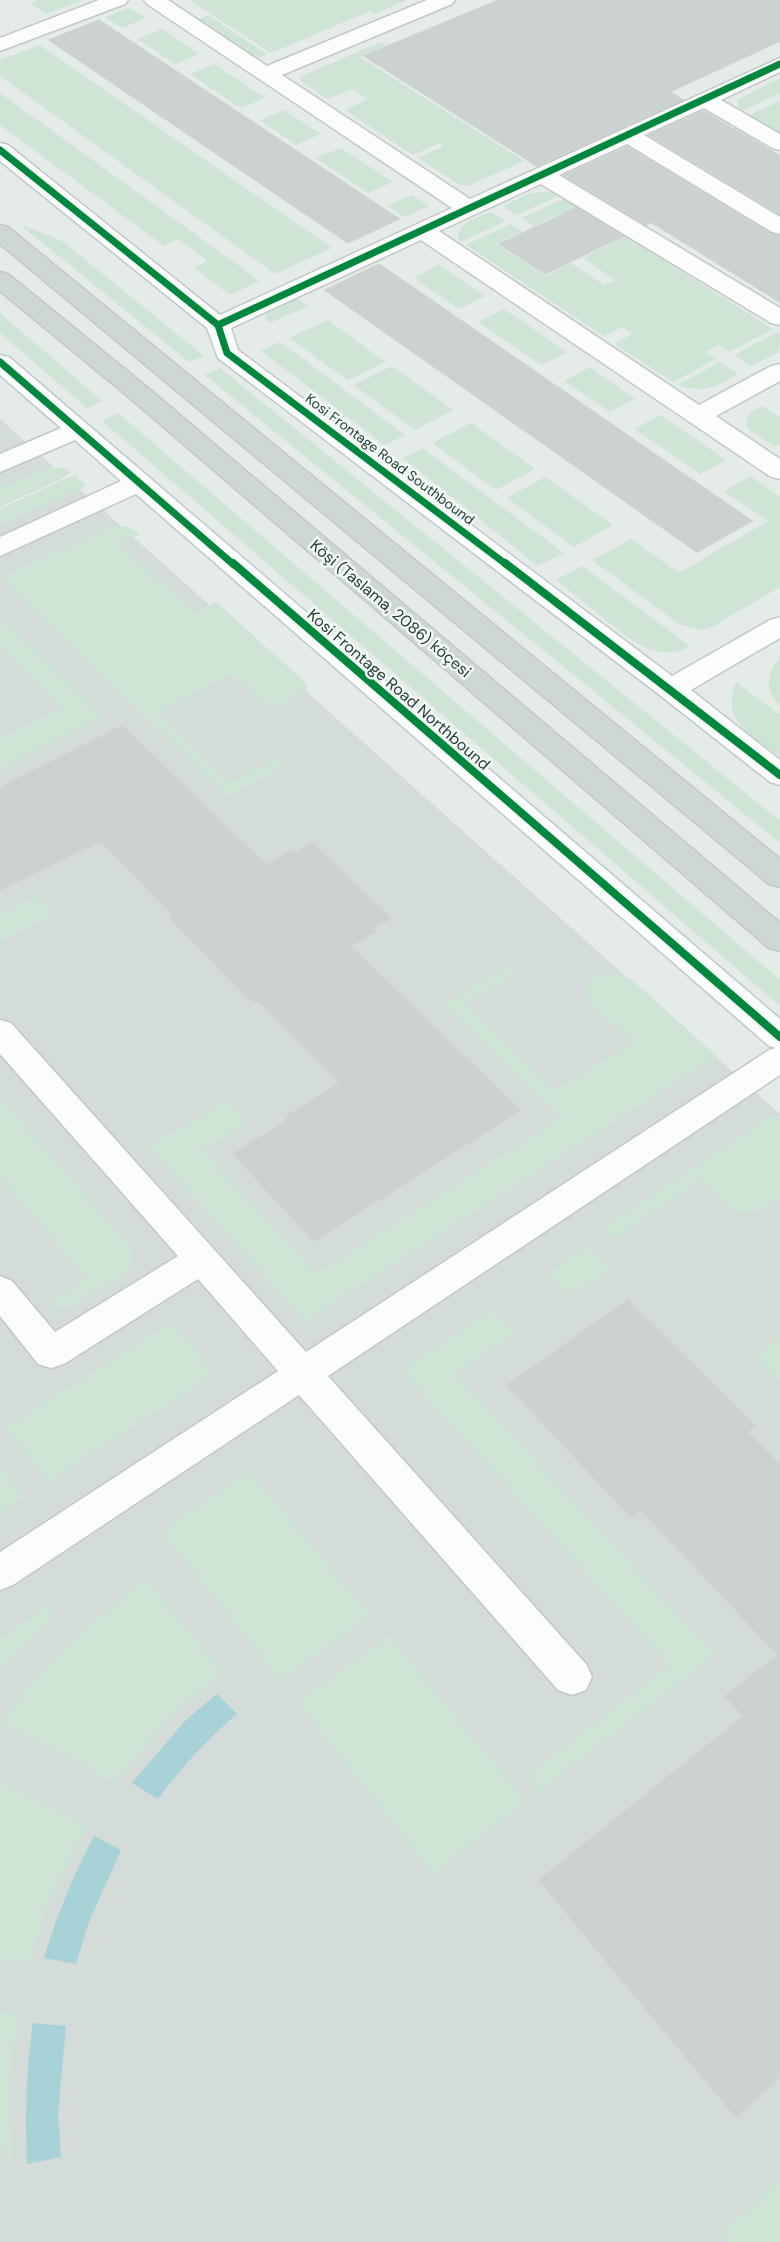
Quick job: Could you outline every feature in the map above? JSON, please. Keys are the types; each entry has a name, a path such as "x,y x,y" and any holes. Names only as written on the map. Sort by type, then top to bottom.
{"main road":[{"path":"0,232 780,876"},
{"name":"Köşi (Taslama, 2086) köçesi","path":"0,279 139,393 780,940"}],"street":[{"path":"0,45 118,0"},
{"path":"154,0 469,208"},
{"path":"266,74 445,0"},
{"path":"0,150 218,325 780,64"},
{"path":"705,100 780,143"},
{"path":"628,135 780,227"},
{"path":"542,175 780,318"},
{"path":"424,231 780,471"},
{"name":"Kosi Frontage Road Southbound","path":"218,325 227,353 671,689 780,775"},
{"name":"Kosi Frontage Road Northbound","path":"0,362 780,1037"},
{"path":"698,416 780,371"},
{"path":"0,464 77,430"},
{"path":"0,547 138,483"},
{"path":"671,689 780,626"},
{"path":"0,1032 572,1677"},
{"path":"0,1573 780,1059"},
{"path":"0,1292 51,1353 201,1259"}],"shaded area":[{"path":"0,419 65,477 0,507"},
{"path":"67,478 780,1114 780,2242 0,2242 0,509"}],"green space":[{"path":"38,0 82,0 46,14 30,3"},
{"path":"189,0 407,0 374,14 370,11 271,53"},
{"path":"130,8 146,18 122,28 105,17"},
{"path":"208,15 267,54 258,58 199,19"},
{"path":"162,29 199,54 175,64 138,39"},
{"path":"382,42 386,45 360,57 524,161 468,186 458,184 418,158 443,146 440,143 413,155 345,110 368,99 352,89 327,99 300,80 306,74"},
{"path":"40,45 332,248 275,274 0,76 0,60"},
{"path":"214,64 265,98 241,108 190,74"},
{"path":"780,79 780,93 740,112 737,101 740,98"},
{"path":"0,93 260,281 230,295 194,268 208,261 178,239 164,246 0,125"},
{"path":"780,101 780,135 747,116"},
{"path":"284,110 321,134 296,145 260,120"},
{"path":"341,148 393,182 368,193 316,158"},
{"path":"550,192 560,195 517,215 503,206 530,193"},
{"path":"412,195 429,206 404,217 388,206"},
{"path":"565,198 773,329 729,352 719,345 706,352 716,359 673,382 615,344 632,334 622,327 604,336 466,245 510,224 522,231 496,244 545,276 571,263 604,285 615,280 583,258 610,244 561,213 533,226 522,218"},
{"path":"491,212 506,221 461,242 458,240 464,225"},
{"path":"26,226 62,241 204,356 189,362 23,227"},
{"path":"439,265 485,296 459,309 414,278"},
{"path":"297,298 308,306 270,323 265,318 269,311"},
{"path":"504,309 567,352 541,365 478,322"},
{"path":"0,313 102,401 87,408 0,333"},
{"path":"328,320 385,362 348,380 289,338"},
{"path":"777,332 780,335 779,352 751,366 734,355"},
{"path":"280,342 405,435 385,445 261,351"},
{"path":"720,362 738,374 709,388 695,389 677,385"},
{"path":"392,366 453,410 415,430 354,385"},
{"path":"590,367 635,399 610,412 564,381"},
{"path":"220,368 780,821 780,843 205,375"},
{"path":"762,406 780,417 780,444 775,447 746,425 751,413"},
{"path":"118,413 780,980 780,1006 102,421"},
{"path":"660,415 726,460 700,474 635,429"},
{"path":"471,423 535,469 496,490 432,443"},
{"path":"422,448 564,553 538,566 403,458"},
{"path":"50,467 65,468 71,473 0,505 0,488"},
{"path":"75,475 86,486 0,525 0,510"},
{"path":"750,476 780,497 780,587 712,627 702,630 679,624 592,560 631,539 679,573 768,521 724,491"},
{"path":"545,477 613,525 574,547 507,498"},
{"path":"129,527 140,534 119,544 195,612 216,602 308,687 290,700 269,708 231,675 157,713 230,782 278,757 287,765 228,797 0,578 104,528"},
{"path":"582,566 690,646 678,651 654,651 633,641 556,580"},
{"path":"8,623 104,716 0,769 0,739 62,707 0,645 0,627"},
{"path":"780,658 780,706 771,694 769,682 772,670"},
{"path":"736,682 780,715 780,757 750,735 736,718 732,708 732,696"},
{"path":"37,896 54,914 0,943 0,915"},
{"path":"506,966 516,974 466,1005 555,1090 632,1042 588,1001 586,987 589,981 601,975 618,975 632,980 717,1056 305,1322 148,1146 228,1100 249,1122 203,1150 316,1273 561,1117 443,1004"},
{"path":"0,1096 132,1248 133,1262 123,1275 105,1288 68,1308 60,1310 54,1307 52,1301 85,1278 0,1177"},
{"path":"780,1116 780,1198 765,1207 745,1214 729,1207 701,1181 614,1239 603,1228 768,1118"},
{"path":"587,1247 610,1270 570,1296 547,1273"},
{"path":"493,1309 516,1333 456,1374 716,1655 539,1792 526,1776 669,1665 401,1370"},
{"path":"172,1327 185,1335 198,1349 207,1366 207,1380 48,1482 5,1427 162,1328"},
{"path":"780,1337 780,1382 753,1356"},
{"path":"0,1464 25,1497 0,1513"},
{"path":"250,1471 372,1616 280,1681 160,1531"},
{"path":"145,1578 223,1671 169,1719 115,1783 0,1723 49,1664 86,1628"},
{"path":"48,1606 56,1615 0,1669 0,1638"},
{"path":"389,1635 527,1801 433,1874 297,1702"},
{"path":"0,1779 88,1825 48,1904 29,1963 0,1959"},
{"path":"0,2012 18,2014 8,2093 14,2168 0,2146"},
{"path":"780,2180 780,2242 728,2242 721,2233"}],"water":[{"path":"217,1694 237,1714 195,1754 158,1799 132,1783 186,1720"},
{"path":"94,1836 121,1850 88,1924 76,1964 44,1958 66,1896"},
{"path":"33,2023 66,2026 58,2113 61,2157 27,2164 27,2093"}],"building":[{"path":"499,0 780,0 780,41 669,92 683,100 537,166 364,56"},
{"path":"99,20 399,219 348,243 49,40"},
{"path":"703,111 780,156 780,214 649,135"},
{"path":"627,147 771,234 780,236 780,302 651,222 646,225 564,175"},
{"path":"576,208 623,236 545,274 499,244"},
{"path":"379,264 752,521 697,552 325,290"},
{"path":"122,726 266,865 292,850 295,853 312,843 391,918 373,928 376,931 350,946 520,1110 314,1241 233,1154 288,1120 285,1117 340,1083 258,1000 253,1003 170,918 174,916 101,841 0,890 0,788"},
{"path":"628,1300 755,1426 747,1432 780,1465 780,2077 736,2117 539,1880 744,1716 725,1696 778,1655 641,1510 631,1517 507,1385"}],"cycle path":[{"path":"218,325 780,64"},
{"path":"0,150 218,325 227,353 671,689 780,775"},
{"path":"0,362 780,1037"}]}
